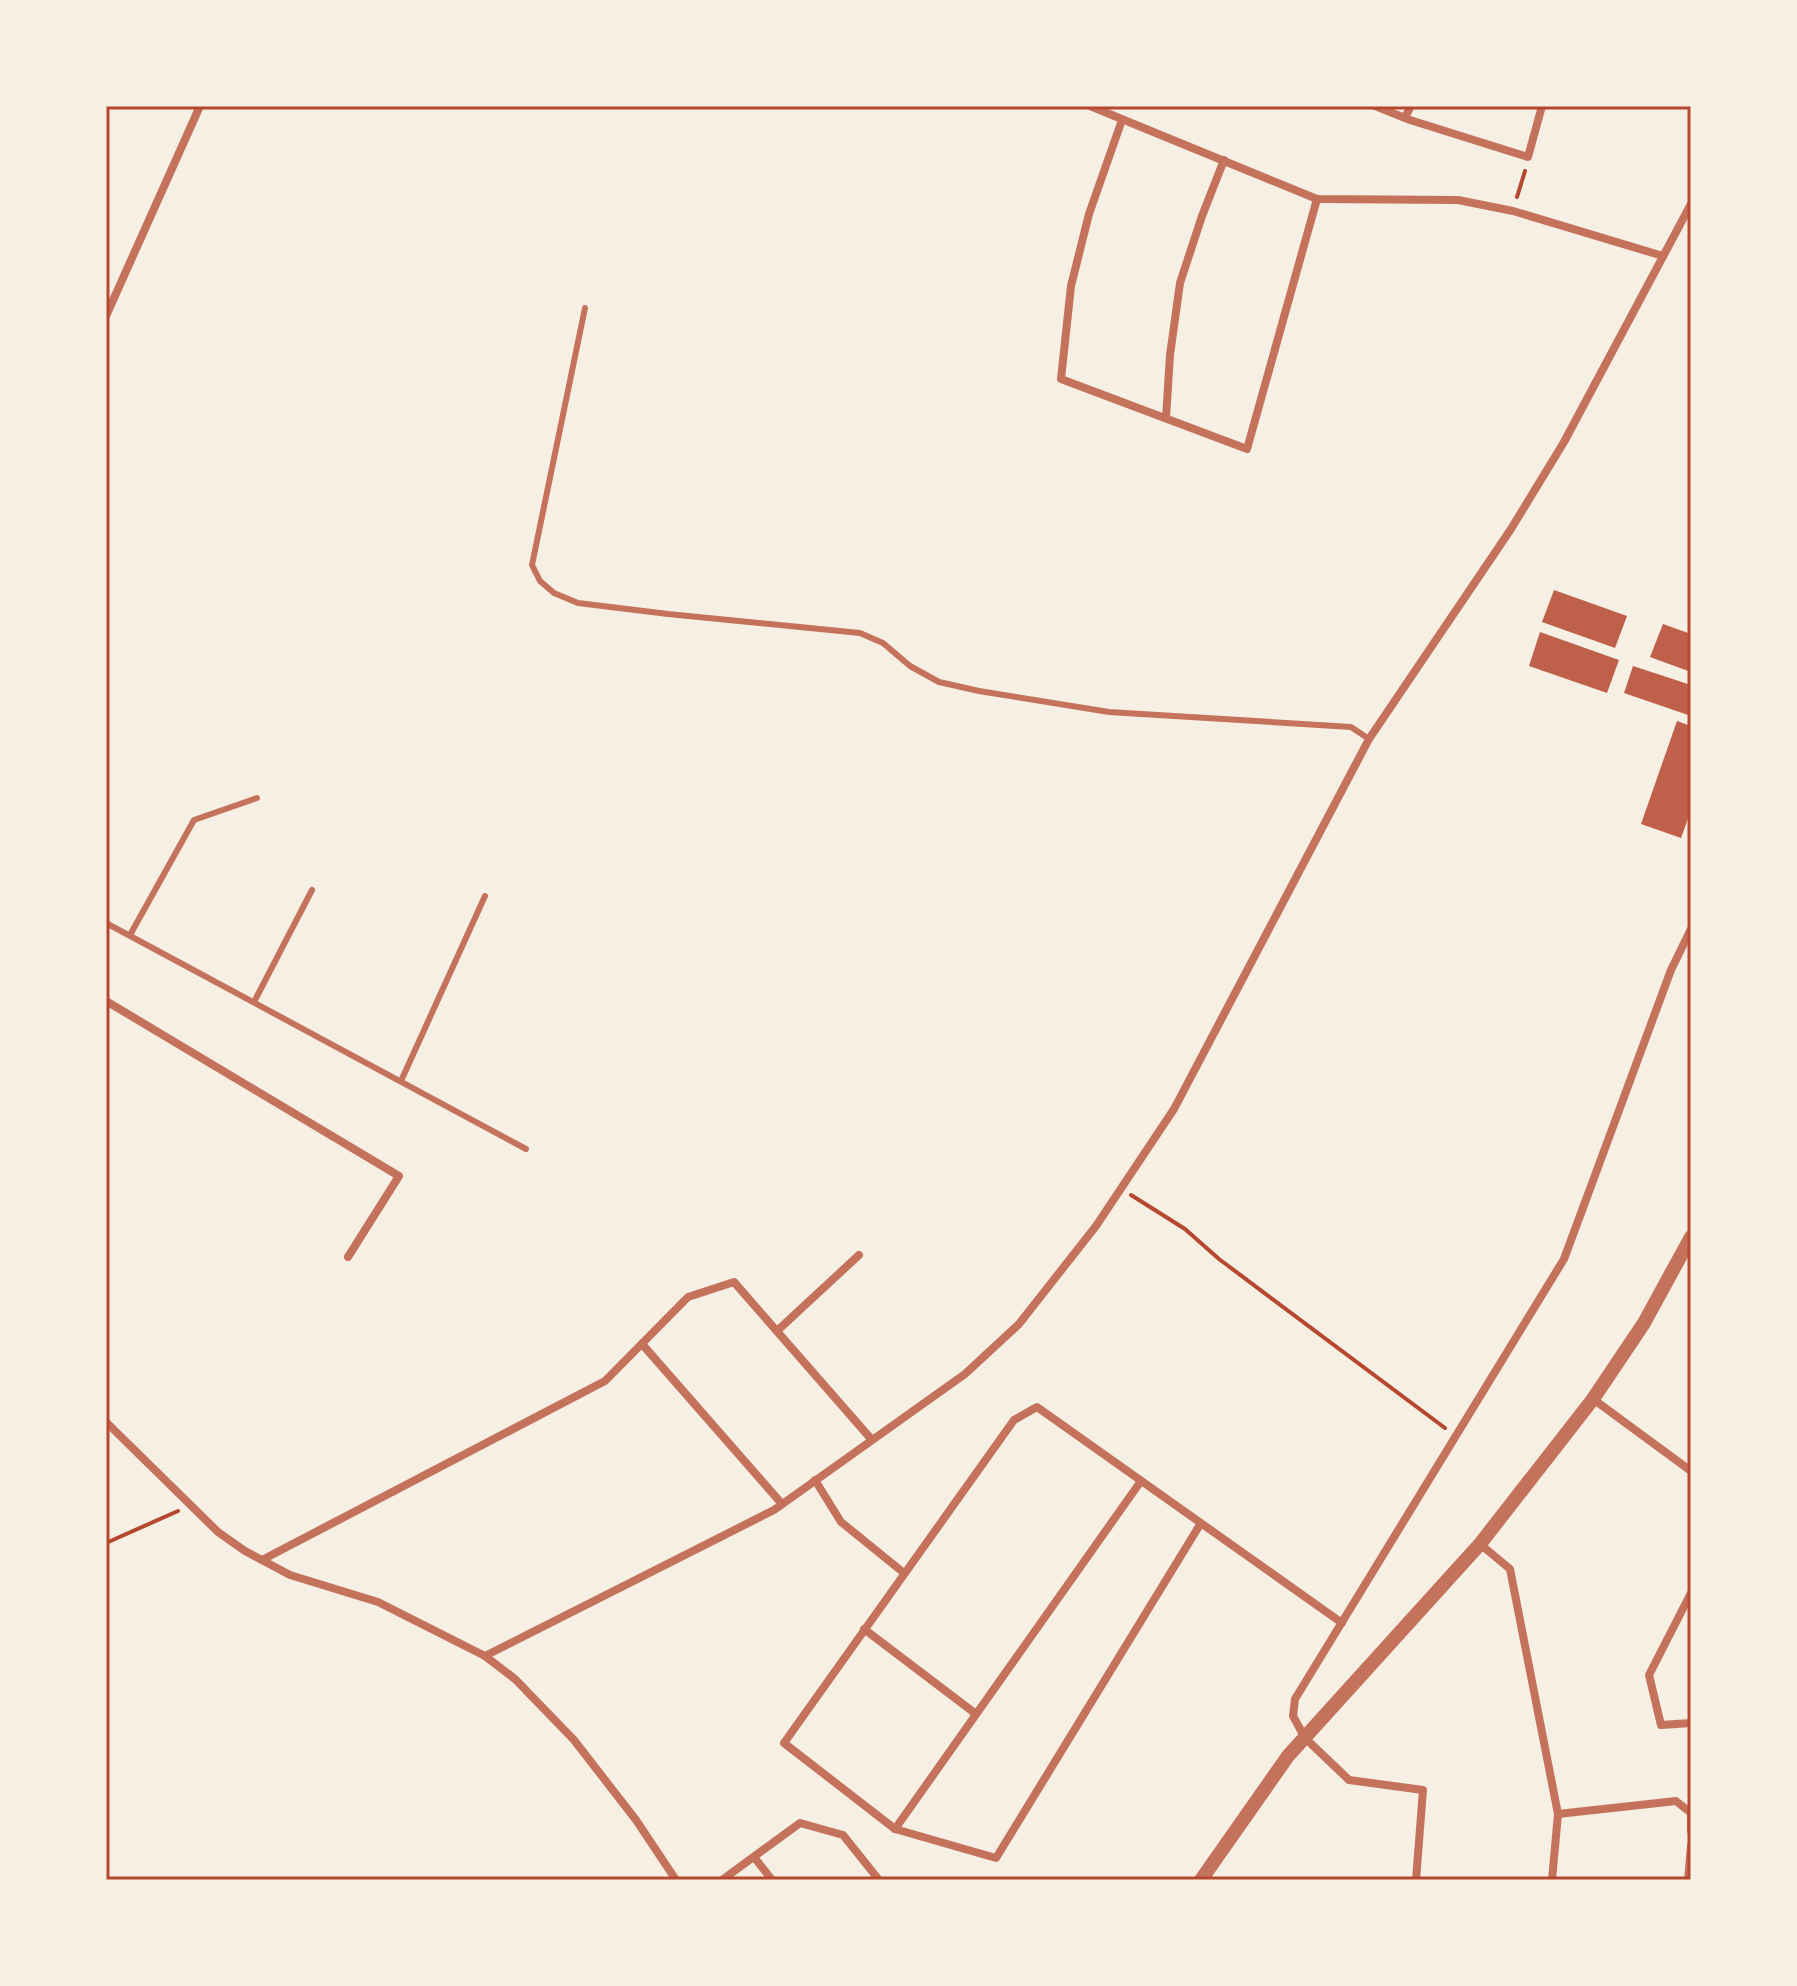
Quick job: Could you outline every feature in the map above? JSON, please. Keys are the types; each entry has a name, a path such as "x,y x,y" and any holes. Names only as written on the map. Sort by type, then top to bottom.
{"street":[{"path":"106,316 200,106"},
{"path":"1090,106 1317,199 1458,200 1513,211 1663,256"},
{"path":"1375,106 1528,157 1542,106"},
{"path":"1405,117 1411,106"},
{"path":"1122,120 1089,214 1071,286 1061,379 1247,449 1317,199"},
{"path":"1166,418 1170,355 1180,283 1224,160"},
{"path":"485,1656 774,1510 965,1374 1019,1324 1096,1226 1174,1109 1369,739 1511,529 1557,455 1691,204"},
{"path":"1416,1880 1423,1790 1349,1780 1305,1738 1293,1716 1295,1699 1564,1259 1671,970 1691,929"},
{"path":"106,1001 399,1176 348,1257"},
{"path":"1205,1878 1288,1756 1480,1544 1593,1399 1644,1323 1691,1237"},
{"path":"777,1331 859,1255"},
{"path":"262,1560 605,1381 688,1297 734,1282 872,1440"},
{"path":"642,1344 782,1504"},
{"path":"1593,1399 1691,1471"},
{"path":"1201,1523 996,1858 895,1829 784,1743 1014,1420 1037,1407 1141,1481 1201,1523 1342,1623"},
{"path":"106,1422 218,1532 245,1551 290,1575 378,1602 485,1656 515,1679 574,1740 636,1820 676,1880"},
{"path":"815,1480 841,1522 904,1573"},
{"path":"895,1829 1141,1481"},
{"path":"1480,1544 1510,1569 1558,1814 1552,1880"},
{"path":"1691,1593 1649,1675 1661,1725 1691,1723"},
{"path":"864,1629 976,1714"},
{"path":"1558,1814 1676,1801 1691,1813 1691,1831"},
{"path":"722,1880 800,1823 843,1835 879,1880"},
{"path":"1688,1880 1691,1846"},
{"path":"754,1857 772,1880"}],"lane":[{"path":"585,308 532,565 540,581 554,593 578,603 860,633 883,643 910,666 939,682 979,691 1109,712 1351,727 1369,739"},
{"path":"130,935 194,820 257,798"},
{"path":"254,1002 312,890"},
{"path":"401,1081 485,896"},
{"path":"106,923 526,1149"}],"path":[{"path":"1513,211 1528,157"},
{"path":"1120,1189 1185,1229 1219,1259 1456,1436"},
{"path":"106,1543 191,1505"}],"building":[{"path":"1554,590 1627,616 1615,648 1542,622"},
{"path":"1663,624 1691,634 1691,672 1650,657"},
{"path":"1540,632 1619,660 1607,693 1529,666"},
{"path":"1633,666 1691,685 1691,716 1624,693"},
{"path":"1677,721 1691,726 1691,810 1681,838 1641,824"}]}
